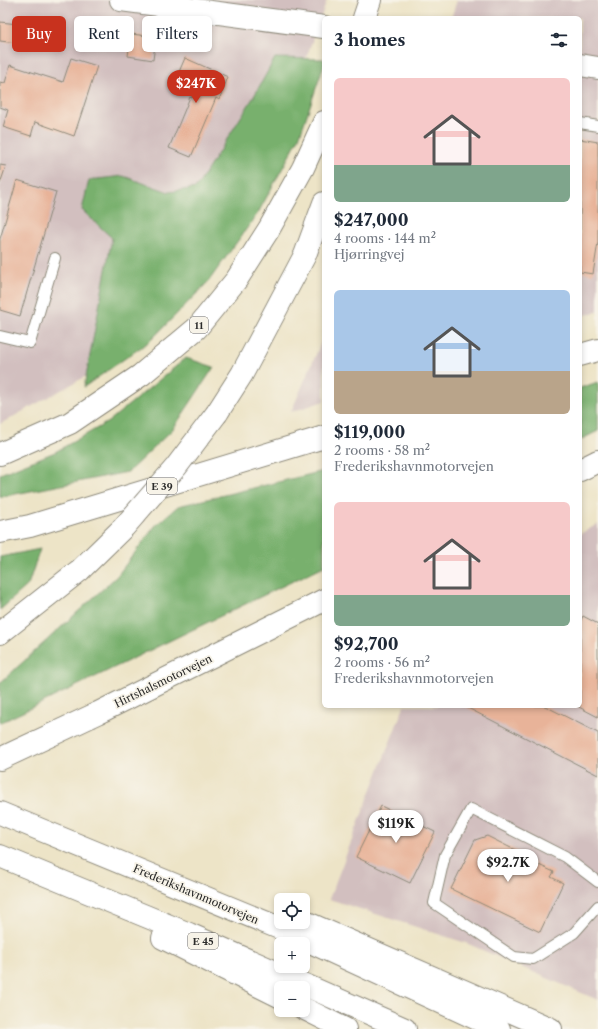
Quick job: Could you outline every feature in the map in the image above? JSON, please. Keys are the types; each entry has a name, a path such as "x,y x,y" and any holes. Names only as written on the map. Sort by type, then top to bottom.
{"main road":[{"path":"121,0 322,27"},
{"path":"365,16 371,0"},
{"path":"370,16 371,0"},
{"path":"582,65 598,68"},
{"name":"11","path":"0,454 70,422 142,375 197,328 237,279 269,229 303,168 322,126"},
{"path":"0,633 80,570 124,526 171,473 217,413 242,374 305,255 322,208"},
{"path":"582,354 598,350"},
{"name":"E 39","path":"0,532 30,526 322,438"},
{"path":"582,469 598,461"},
{"name":"Hirtshalsmotorvejen","path":"0,759 322,601"},
{"name":"Frederikshavnmotorvejen","path":"0,813 289,932 499,1029"},
{"path":"30,825 274,910"},
{"path":"0,857 274,994"},
{"name":"E 45","path":"0,857 196,937 405,1029"},
{"path":"310,924 550,1029"},
{"path":"310,1012 345,1029"}],"lane":[{"path":"582,123 598,126"},
{"path":"0,336 30,343 55,258"},
{"path":"598,882 565,857 470,809 445,855 434,903 514,957 533,959 574,933 598,906"}],"shaded area":[{"path":"0,0 327,0 292,97 99,369 0,424"},
{"path":"457,0 598,0 598,311 582,316 582,16 452,16"},
{"path":"322,341 322,402 291,412"},
{"path":"598,524 598,1000 466,943 329,899 403,708 582,708 582,533"}],"green space":[{"path":"275,58 322,59 322,71 299,138 258,213 208,282 150,341 84,387 112,238 82,210 89,180 123,176 169,192 196,188 253,98"},
{"path":"186,358 214,367 173,429 128,472 0,497 0,474 55,452 108,422"},
{"path":"598,382 598,431 582,439 582,387"},
{"path":"322,471 322,567 0,723 0,683 117,576 155,526 178,506"},
{"path":"40,549 28,585 0,610 0,557"}],"building":[{"path":"0,22 12,23 12,42 0,41"},
{"path":"134,34 142,35 142,52 154,52 153,60 128,56 129,52 134,52"},
{"path":"71,58 97,66 74,136 35,122 31,136 3,127 8,110 0,107 0,82 5,83 10,65 63,82"},
{"path":"185,58 228,77 219,100 216,98 191,157 169,148 190,97 192,98 195,90 175,81"},
{"path":"582,139 598,142 598,242 593,274 582,272"},
{"path":"0,165 6,166 0,184"},
{"path":"17,180 56,192 20,316 0,310 0,239"},
{"path":"583,616 598,624 598,717 581,708"},
{"path":"468,708 549,708 598,733 598,775"},
{"path":"381,806 435,832 410,883 356,857"},
{"path":"487,836 529,857 528,860 554,872 551,877 563,883 540,932 451,889 475,840"}]}
